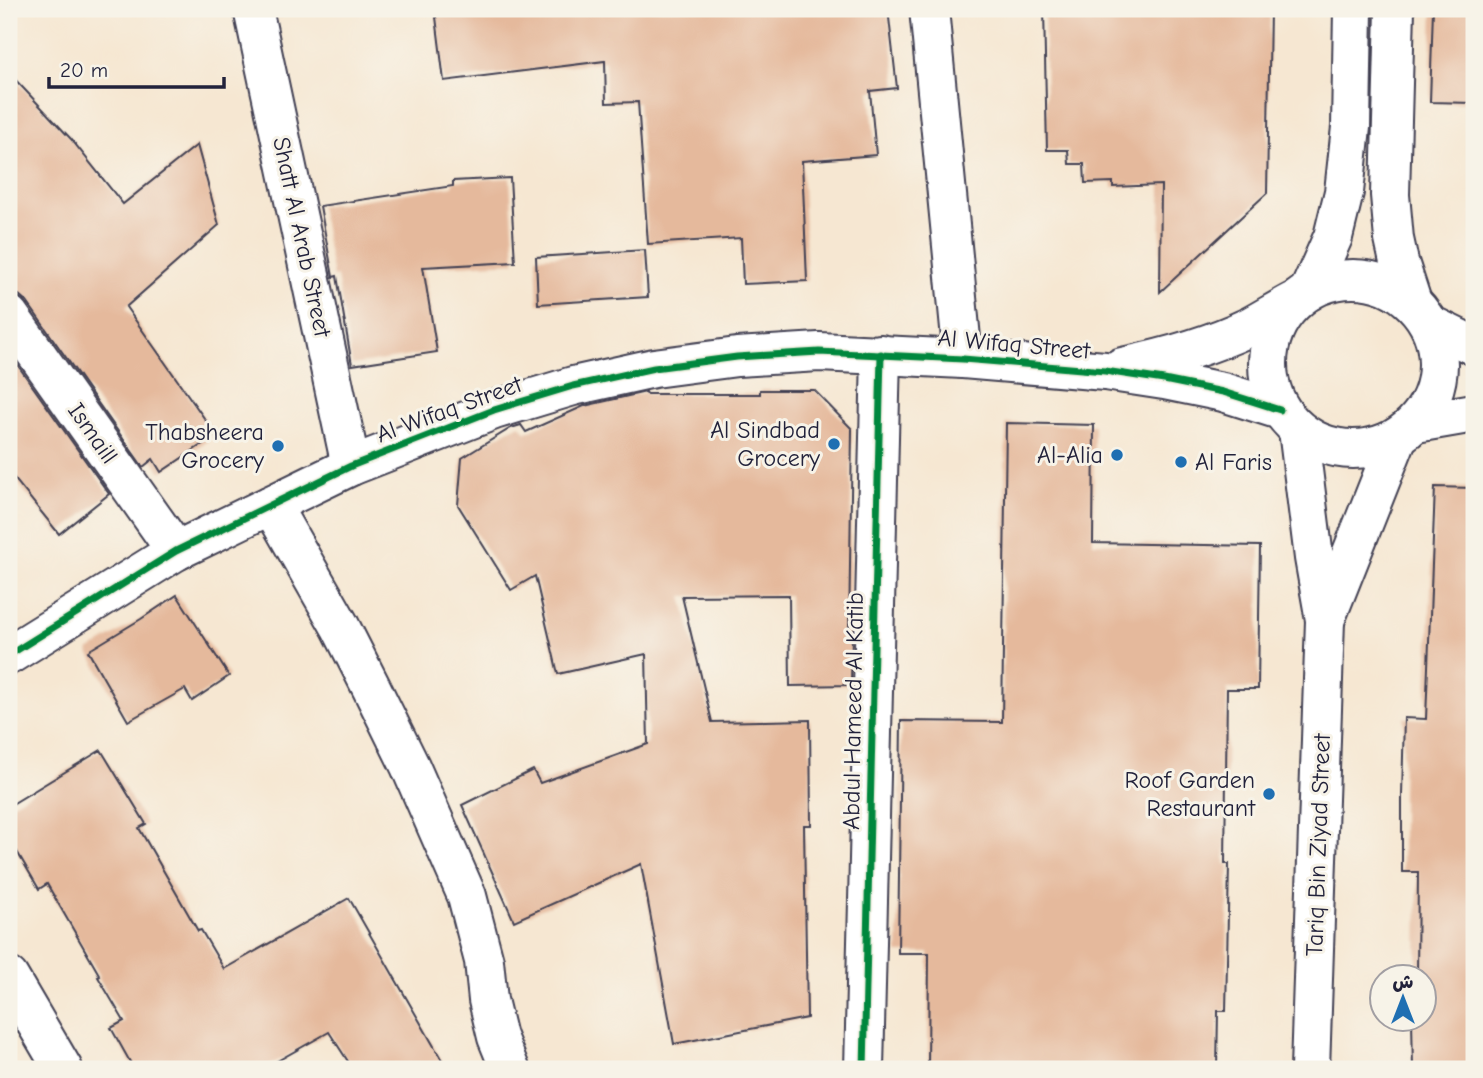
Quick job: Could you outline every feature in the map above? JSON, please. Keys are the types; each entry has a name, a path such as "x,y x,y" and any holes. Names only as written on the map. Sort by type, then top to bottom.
{"street":[{"name":"Shatt Al Arab Street","path":"253,9 351,466"},
{"path":"929,9 963,359"},
{"path":"1353,9 1351,127 1344,192 1333,237 1301,297 1275,326 1267,354 1268,383 1289,420 1320,443 1346,450 1372,448 1406,431 1474,413"},
{"path":"1395,9 1390,195 1394,239 1399,262 1438,349 1439,375 1431,401 1406,431"},
{"path":"1301,297 1327,282 1348,278 1368,280 1389,286 1421,313 1474,346"},
{"name":"Al Wifaq Street","path":"1105,371 1202,346 1249,327 1301,297"},
{"name":"Ismaill","path":"9,315 176,551"},
{"name":"Al Wifaq Street","path":"9,655 176,551 351,466 494,410 573,386 641,371 737,357 819,352 963,359 1105,371 1164,380 1211,390 1289,420"},
{"name":"Abdul Hameed Al Katib","path":"857,1068 881,354"},
{"name":"Tariq Bin Ziyad Street","path":"1289,420 1325,620 1310,1069"},
{"name":"Tariq Bin Ziyad Street","path":"1325,620 1406,431"},
{"path":"271,505 340,626 410,766 467,896 484,961 488,1000 497,1037 510,1069"},
{"path":"9,977 63,1069"}],"building":[{"path":"435,9 888,9 897,88 870,91 876,155 802,161 807,281 743,284 741,238 648,244 638,102 606,103 605,61 444,81"},
{"path":"1044,9 1270,9 1267,193 1160,292 1161,185 1113,187 1113,182 1085,183 1084,164 1069,164 1068,150 1047,150"},
{"path":"1433,9 1474,9 1474,103 1430,102"},
{"path":"9,73 71,139 123,204 197,145 219,225 126,307 216,435 161,472 153,459 143,467 27,302 19,295 9,293"},
{"path":"510,178 515,262 423,267 437,352 352,365 337,276 333,277 320,206 453,186 453,181"},
{"path":"645,250 648,297 538,304 536,257"},
{"path":"9,353 109,494 59,534 9,472"},
{"path":"760,390 814,390 852,429 849,633 852,633 851,685 790,686 789,595 682,596 712,722 810,720 811,825 804,825 807,1018 674,1044 641,864 514,921 462,805 533,770 540,783 648,744 646,654 558,674 535,576 511,590 458,505 462,458 511,428 521,425 526,432 584,406 646,392 760,394"},
{"path":"1006,423 1094,425 1093,543 1260,546 1258,689 1227,689 1225,864 1229,864 1226,1011 1218,1011 1217,1069 928,1069 929,953 898,953 901,721 1002,722"},
{"path":"1435,487 1474,488 1474,1069 1413,1069 1412,1032 1438,1032 1438,962 1417,962 1418,872 1402,872 1404,718 1426,719"},
{"path":"177,595 229,676 192,701 185,689 128,721 88,651"},
{"path":"101,750 146,824 139,828 198,931 201,930 224,969 349,898 447,1069 353,1069 329,1032 263,1069 134,1069 111,1028 124,1021 98,977 100,976 47,884 39,889 9,838 9,806"}],"cycle path":[{"path":"9,655 176,551 351,466 494,410 573,386 654,368 737,357 819,352 963,359 1105,371 1164,380 1223,392 1280,410"},
{"path":"864,1069 881,354"}],"place":[{"name":"Al Sindbad Grocery","path":"834,444"},
{"name":"Thabsheera Grocery","path":"278,446"},
{"name":"Al-Alia","path":"1117,455"},
{"name":"Al Faris","path":"1181,462"},
{"name":"Roof Garden Restaurant","path":"1269,794"}]}
